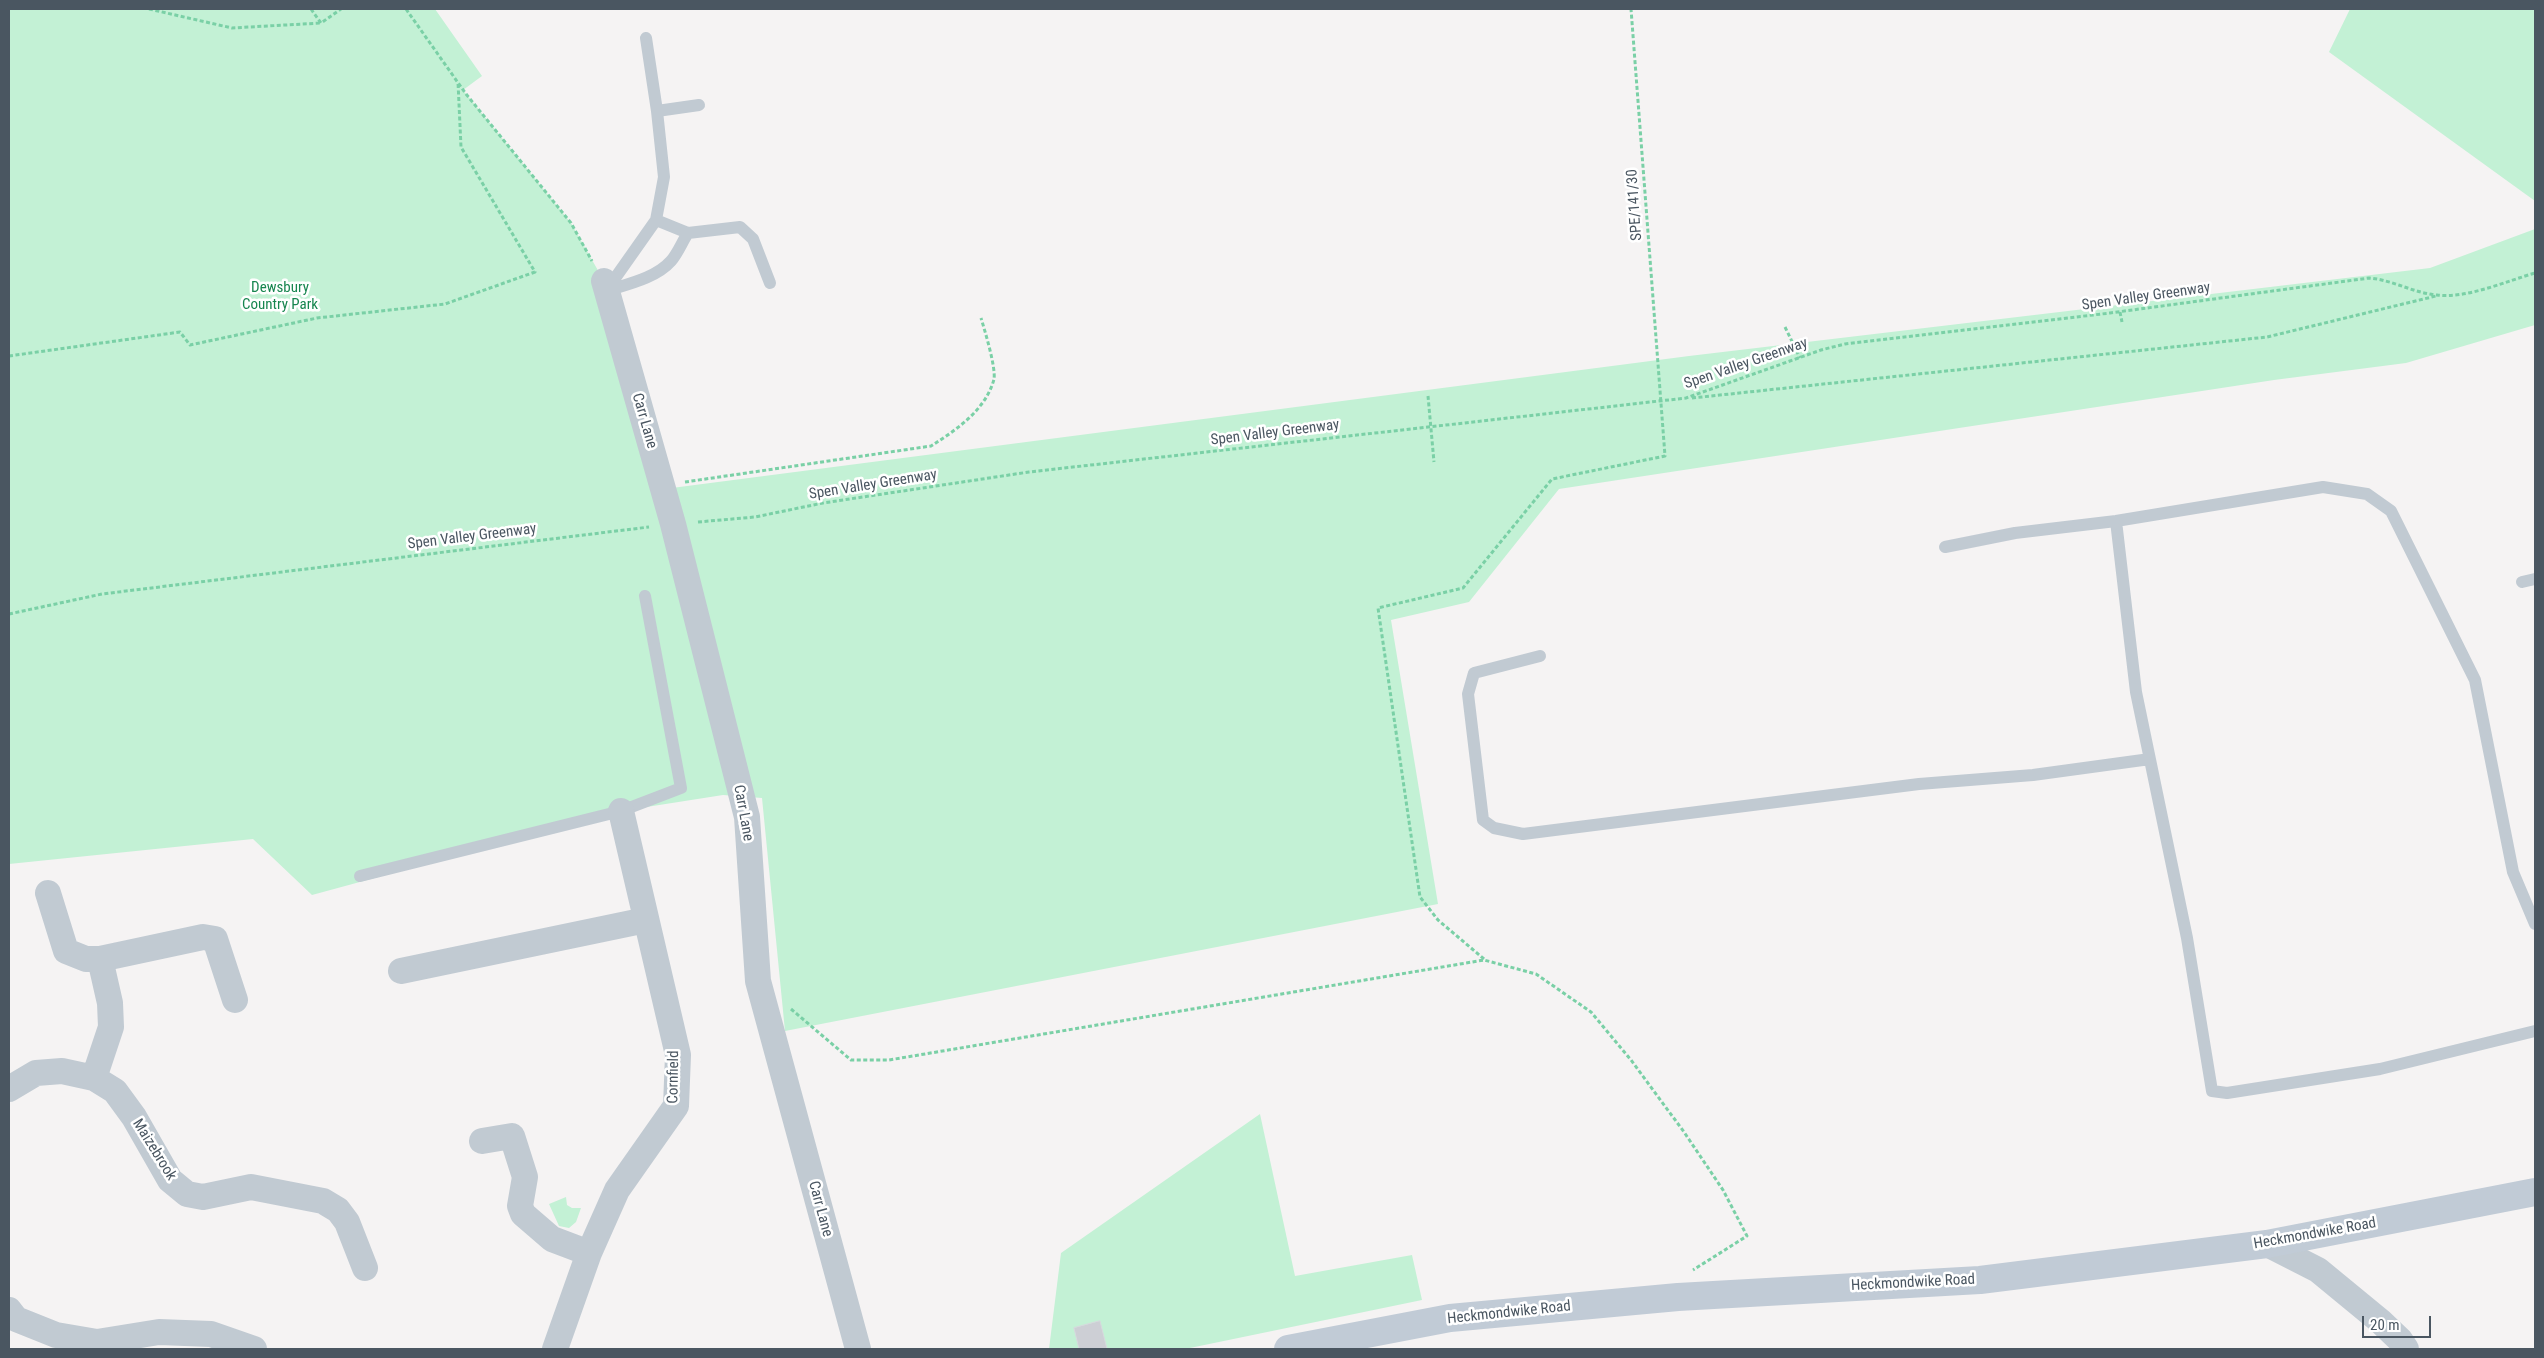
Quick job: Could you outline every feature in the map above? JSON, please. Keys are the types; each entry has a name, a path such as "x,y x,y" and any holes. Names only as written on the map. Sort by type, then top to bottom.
{"main road":[{"name":"Heckmondwike Road","path":"1288,1349 1450,1318 1678,1297 1980,1280 2267,1244 2535,1192"}],"street":[{"name":"Carr Lane","path":"605,286 673,524 747,817 758,981 858,1349"},
{"name":"Cornfield","path":"555,1349 589,1253 617,1190 676,1106 678,1055 621,810"},
{"path":"48,893 66,951 86,959 100,959 203,937 215,939 235,1000"},
{"path":"400,971 646,920"},
{"path":"94,1078 111,1027 110,1003 100,959"},
{"name":"Maizebrook","path":"9,1089 36,1073 62,1071 94,1078 116,1091 134,1116 170,1180 187,1194 203,1197 251,1187 323,1201 338,1210 347,1222 365,1268"},
{"path":"482,1141 512,1136 525,1177 520,1206 523,1214 552,1239 589,1253"},
{"path":"2267,1244 2318,1270 2380,1321 2406,1349"},
{"path":"11,1320 56,1335 98,1342 159,1332 210,1334 254,1349"}],"lane":[{"path":"605,286 656,220 664,177 657,111 646,38"},
{"path":"657,111 699,105"},
{"path":"656,220 688,234 740,227 753,239 770,283"},
{"path":"605,286 644,278 661,269 672,261 688,234"},
{"path":"1945,547 2014,533 2116,521 2323,487 2367,494 2391,512 2475,680 2513,872 2535,924"},
{"path":"2116,521 2136,692 2187,938 2212,1091 2227,1094 2380,1069 2535,1031"},
{"path":"2522,582 2535,579"},
{"path":"360,876 621,810 681,788 645,596"},
{"path":"1540,656 1474,673 1468,694 1483,820 1494,828 1523,834 1919,784 2033,775 2150,759"}],"path":[{"path":"149,9 232,28 321,23 341,9"},
{"path":"311,9 321,23"},
{"path":"406,9 458,82 571,223 605,286"},
{"name":"SPE/141/30","path":"1484,960 1438,920 1420,897 1378,608 1463,588 1552,479 1665,456 1631,9"},
{"path":"9,356 180,332 190,344 317,318 445,304 535,272 461,147 458,82"},
{"name":"Spen Valley Greenway","path":"9,614 102,594 673,524 755,517 823,503 1029,472 1686,398 1821,350 1845,344 2120,312 2369,278 2382,279 2438,296 2481,289 2535,273"},
{"path":"1686,398 2267,337 2438,296"},
{"path":"2120,312 2122,322"},
{"path":"662,486 931,446 956,430 982,403 994,378 981,318"},
{"path":"1785,327 1800,358"},
{"path":"1428,396 1434,462"},
{"path":"787,1006 851,1060 889,1060 1484,960 1536,974 1591,1012 1631,1060 1723,1190 1747,1236 1677,1279 1678,1297"}],"green space":[{"name":"Dewsbury Country Park","path":"9,9 435,9 482,76 463,90 571,223 604,281 664,489 1689,356 2430,268 2535,229 2535,325 2406,363 2274,380 1559,489 1469,602 1391,620 1438,904 785,1031 762,798 723,795 621,811 312,895 253,839 9,864"},
{"path":"2350,9 2535,9 2535,201 2329,52"},
{"path":"1260,1114 1295,1276 1412,1255 1422,1300 1185,1349 1049,1349 1061,1253"},
{"path":"566,1197 567,1205 572,1208 581,1208 576,1222 569,1228 559,1226 549,1204"}],"building":[{"path":"1100,1321 1107,1349 1079,1349 1074,1328"}]}
